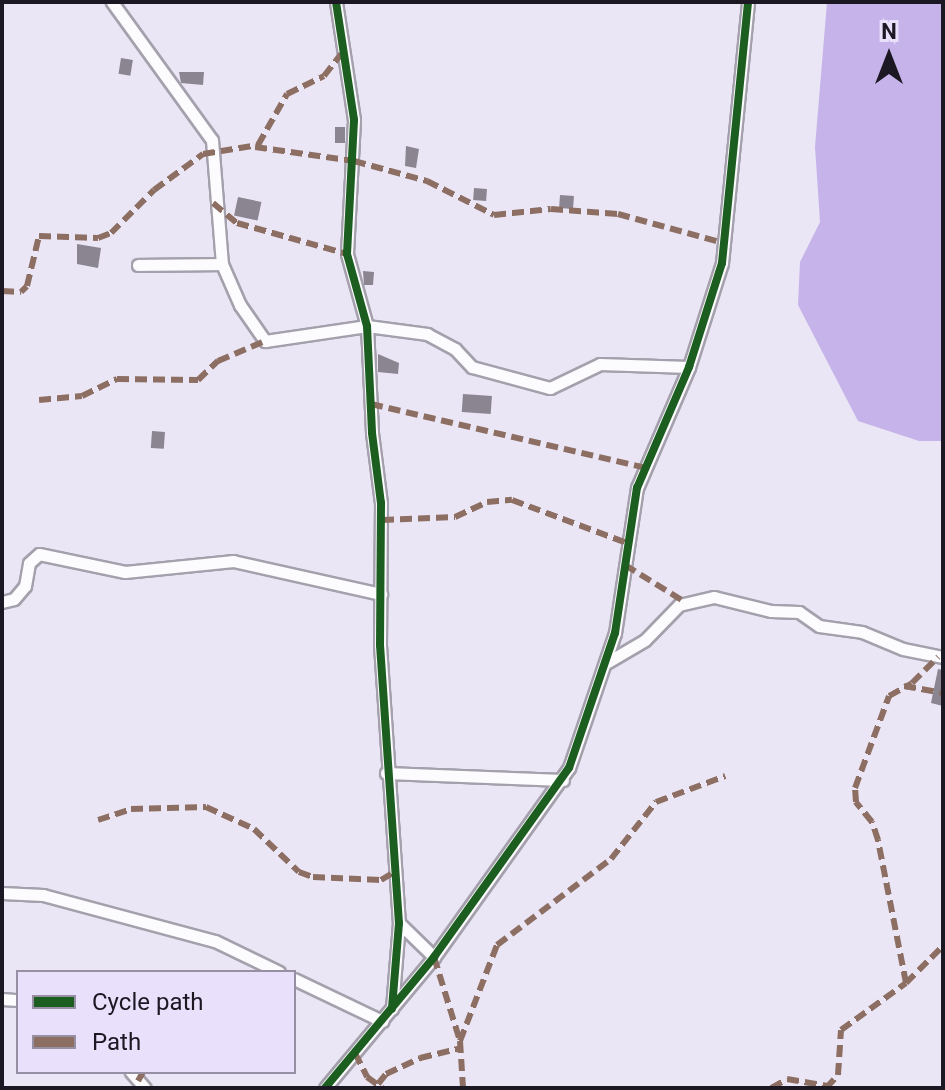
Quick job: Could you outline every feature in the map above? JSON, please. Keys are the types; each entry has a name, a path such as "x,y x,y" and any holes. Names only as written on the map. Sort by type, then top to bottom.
{"street":[{"path":"112,2 192,106 212,140 222,264 240,305 265,341 367,326 435,337 472,367 541,387 559,387 600,364 689,367"},
{"path":"336,2 354,120 347,254 367,326 372,433 381,503 386,773 399,923 392,1009"},
{"path":"325,1088 434,957 563,780 588,701 606,663 633,504 689,367 722,263 748,2"},
{"path":"138,265 222,264"},
{"path":"2,602 14,599 25,586 29,563 39,554 125,572 233,561 381,594"},
{"path":"606,663 645,640 679,605 714,597 771,611 799,612 819,626 862,632 903,649 943,657"},
{"path":"386,773 563,780"},
{"path":"2,893 43,895 215,941 275,970"},
{"path":"399,923 434,957"},
{"path":"296,980 382,1021"}],"shaded area":[{"path":"827,2 943,2 943,441 919,441 858,421 798,305 800,262 820,222 815,147"}],"building":[{"path":"121,58 133,60 130,76 118,74"},
{"path":"179,72 204,72 203,85 181,83"},
{"path":"335,127 345,127 345,143 335,143"},
{"path":"406,146 419,149 416,168 405,166"},
{"path":"474,188 487,189 486,201 473,200"},
{"path":"560,195 574,196 573,209 559,208"},
{"path":"238,197 261,202 258,221 234,216"},
{"path":"77,244 101,248 98,268 77,264"},
{"path":"363,271 374,272 373,285 364,285"},
{"path":"378,354 399,363 398,374 378,372"},
{"path":"463,394 492,396 491,414 462,412"},
{"path":"152,431 165,432 164,449 151,448"},
{"path":"938,669 943,670 943,706 931,703"}],"marked path":[{"path":"2,291 21,292 27,286 39,236 98,238 111,233 154,190 203,154 258,145 287,94 324,76 341,54"},
{"path":"255,147 354,161 427,181 494,215 551,209 618,214 723,243"},
{"path":"213,203 237,223 347,254"},
{"path":"39,400 82,396 117,379 198,380 218,361 265,341"},
{"path":"371,404 645,468"},
{"path":"382,520 455,517 487,502 512,500 627,543"},
{"path":"625,565 685,602"},
{"path":"906,983 878,840 872,822 856,802 855,788 889,696 912,683 938,657"},
{"path":"904,686 943,693"},
{"path":"460,1041 497,945 611,859 656,802 725,776"},
{"path":"98,820 131,809 206,807 254,829 299,872 313,877 381,880 396,871"},
{"path":"826,1088 838,1075 841,1030 906,983 943,946"},
{"path":"434,957 460,1041 463,1088"},
{"path":"378,1084 386,1074 420,1058 461,1048"},
{"path":"355,1053 367,1077 382,1088"},
{"path":"138,1081 142,1074"},
{"path":"771,1088 787,1079 827,1086"}],"cycle path":[{"path":"336,2 354,120 347,254 367,326 372,433 381,503 380,645 399,923 392,1009"},
{"path":"325,1088 434,957 569,768 615,633 637,488 689,367 722,263 748,2"}]}
